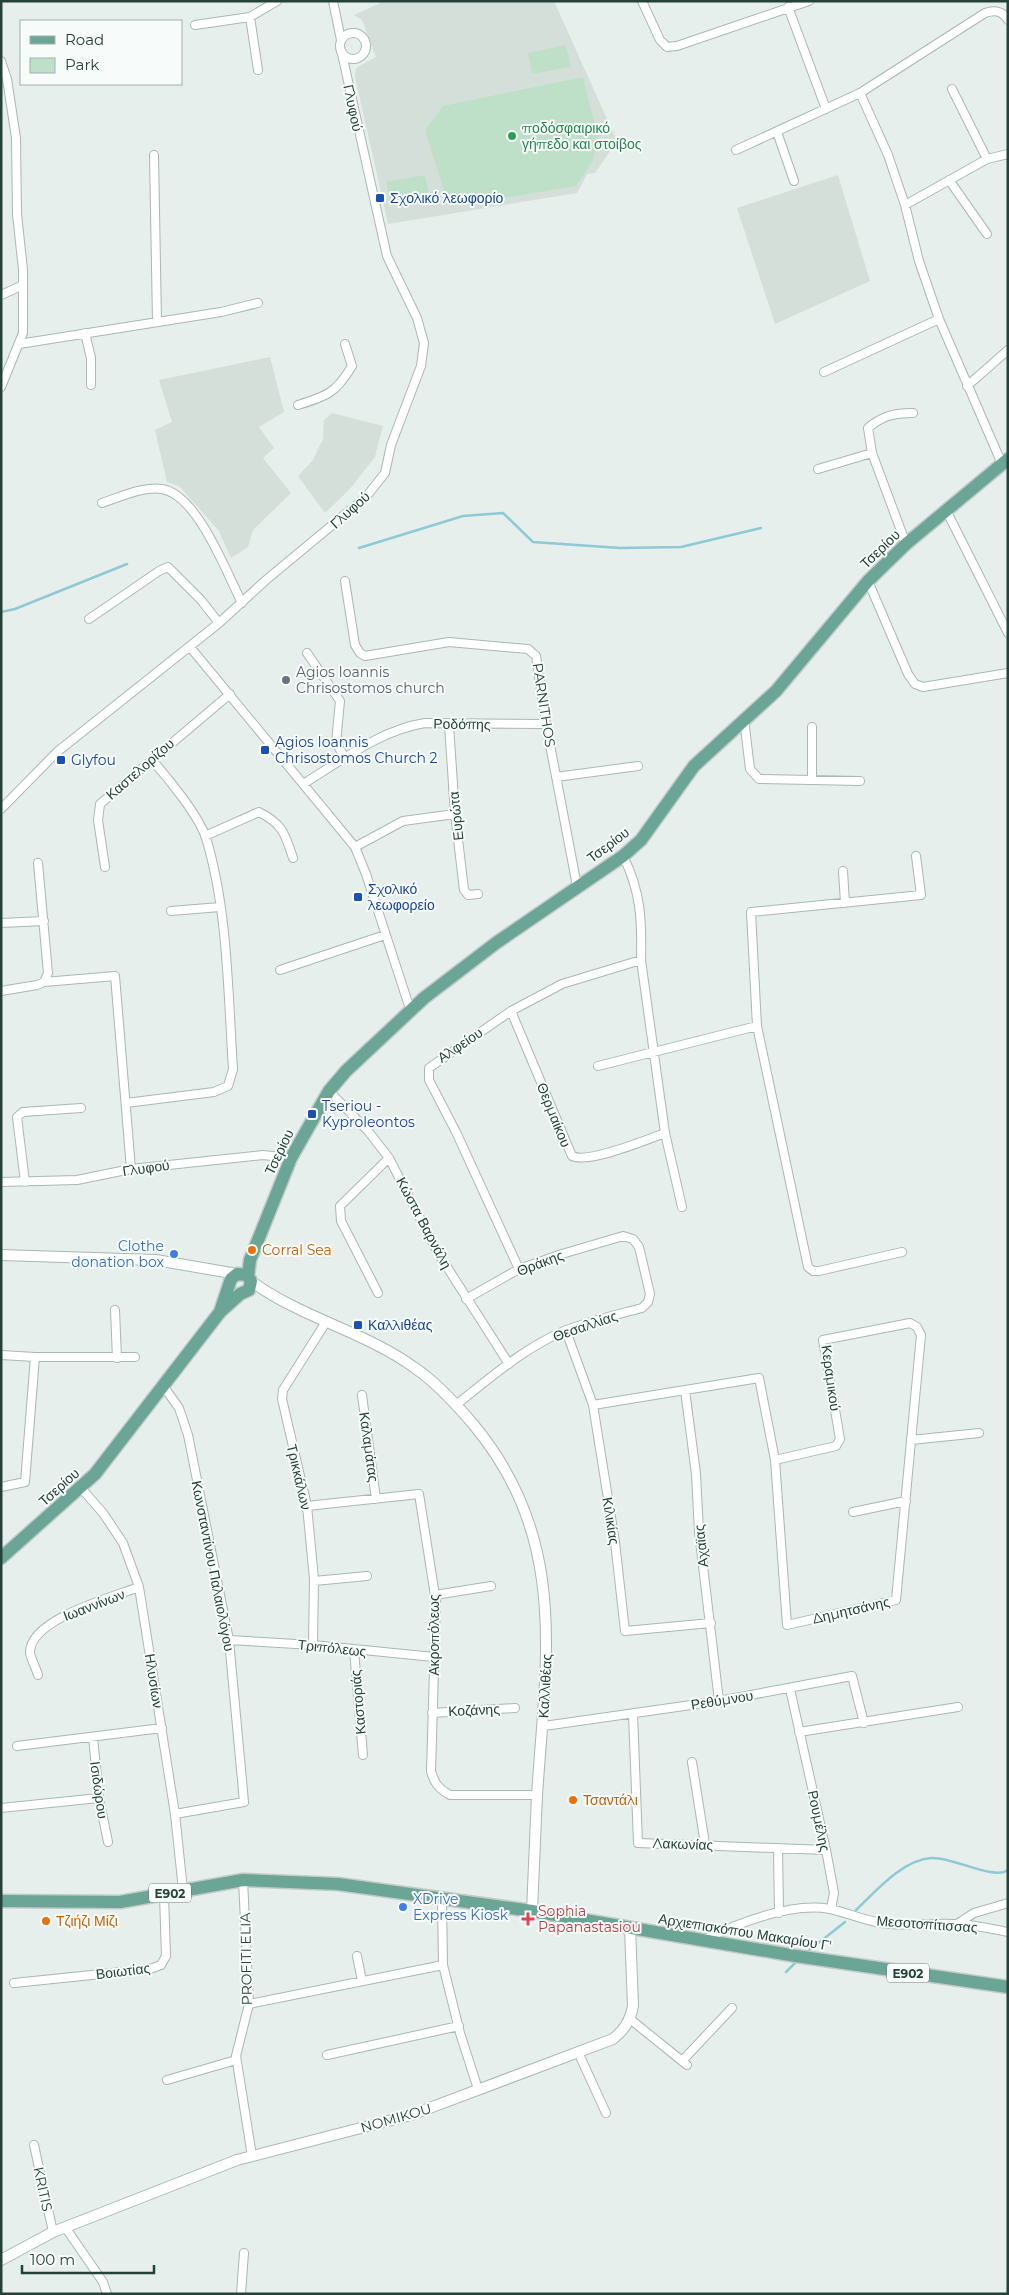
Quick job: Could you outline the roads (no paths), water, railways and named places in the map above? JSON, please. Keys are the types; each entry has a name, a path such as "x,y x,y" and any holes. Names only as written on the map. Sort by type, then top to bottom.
{"main road":[{"name":"Τσερίου","path":"1,1558 81,1488 164,1387 220,1312 240,1282 291,1158 329,1091 369,1047 410,1009 496,943 623,856 641,840 694,766 776,691 868,581 906,544 1005,461"},
{"name":"Αρχιεπισκόπου Μακαρίου Γ'","path":"1,1901 120,1902 244,1880 338,1884 442,1900 532,1911 802,1957 1008,1987"}],"street":[{"path":"194,25 250,17 276,1"},
{"path":"333,1 340,40 339,47 342,54 354,60 360,58 366,45 364,39 359,34 348,34 340,40"},
{"path":"642,1 660,40 667,47 677,46 809,1"},
{"path":"788,7 826,108"},
{"path":"736,150 860,93 985,13 999,12 1008,20"},
{"path":"250,17 258,70"},
{"name":"Γλυφού","path":"1,809 14,793 57,752 190,648 366,497 385,473 391,445 421,366 424,343 417,318 387,256 342,54"},
{"path":"1,61 7,79 16,138 17,214 23,270 21,286 23,333 1,388"},
{"path":"952,89 987,159"},
{"path":"860,93 888,154 905,205 919,261 939,319 968,386 1005,461"},
{"path":"777,132 794,181"},
{"path":"905,205 987,159 1008,154"},
{"path":"154,155 157,321"},
{"path":"949,180 987,234"},
{"path":"1,295 21,286"},
{"path":"19,344 220,312 258,303"},
{"path":"824,372 939,319"},
{"path":"85,333 91,358 91,386"},
{"path":"298,405 324,396 342,384 352,366 345,344"},
{"path":"968,386 1008,350"},
{"path":"906,544 872,453 868,428 878,419 890,414 913,412"},
{"path":"818,469 872,453"},
{"path":"102,503 141,491 162,489 180,498 195,514 210,539 242,603"},
{"path":"946,510 1008,633"},
{"path":"89,619 159,571 168,567 201,600 219,623"},
{"name":"PARNITHOS","path":"345,581 355,645 360,653 365,656 449,642 528,649 536,656 546,724 577,886"},
{"path":"868,581 908,674 915,684 923,687 1008,673"},
{"path":"190,648 355,847 366,874 410,1009"},
{"path":"307,653 340,701 336,743 345,758"},
{"name":"Καστελορίζου","path":"105,867 98,820 100,804 230,694"},
{"path":"744,719 750,768 753,775 759,779 860,781"},
{"name":"Ροδόπης","path":"303,784 391,731 425,724 546,724"},
{"name":"Ευρώτα","path":"449,725 455,814 464,890 468,895 478,894"},
{"path":"812,727 812,779"},
{"path":"126,1103 214,1092 228,1086 233,1068 220,906 205,836 171,782 152,760"},
{"path":"556,777 638,766"},
{"path":"205,836 259,812 280,825 286,835 293,858"},
{"path":"355,847 403,821 455,814"},
{"path":"623,856 633,876 638,892 641,960 664,1133 682,1207"},
{"path":"902,1252 819,1271 813,1271 808,1267 757,1026 751,912 921,895 916,856"},
{"path":"38,863 48,973 44,982"},
{"path":"843,871 845,903"},
{"path":"171,911 220,906"},
{"path":"1,923 44,921"},
{"path":"280,970 385,935"},
{"name":"Αλφείου","path":"519,1269 427,1075 429,1068 435,1062 511,1011 562,984 641,960"},
{"path":"1,991 37,985 44,982 115,976 131,1170"},
{"name":"Θερμαίκου","path":"511,1011 572,1156 582,1158 616,1151 664,1133"},
{"path":"598,1066 757,1026"},
{"name":"Κώστα Βαρνάλη","path":"329,1091 368,1131 389,1158 438,1253 509,1364"},
{"path":"24,1182 17,1117 23,1112 81,1108"},
{"name":"Γλυφού","path":"1,1182 77,1180 131,1170 263,1154 291,1158"},
{"path":"378,1293 341,1221 340,1206 389,1158"},
{"name":"Θεσαλλίας","path":"456,1405 509,1364 547,1339 566,1330 642,1308 648,1302 650,1294 639,1247 628,1237 617,1238"},
{"name":"Θράκης","path":"466,1299 519,1269 617,1238"},
{"path":"1,1255 156,1260 192,1264 240,1282"},
{"name":"Καλλιθέας","path":"240,1282 381,1345 417,1369 456,1405 488,1442 516,1488 529,1519 543,1575 548,1621 544,1726 537,1795 532,1911"},
{"path":"115,1310 117,1358"},
{"name":"Τρικκάλων","path":"313,1645 314,1581 307,1506 282,1399 283,1390 326,1322"},
{"name":"Κεραμικού","path":"775,1460 836,1446 840,1439 823,1340 910,1323 917,1327"},
{"name":"Δημητσάνης","path":"775,1460 787,1625 896,1600 921,1335 917,1327"},
{"name":"Κιλικίας","path":"566,1330 593,1405 615,1542 625,1630 711,1623"},
{"path":"1,1355 135,1357"},
{"path":"1,1488 25,1482 35,1357"},
{"path":"593,1405 759,1378 775,1460"},
{"name":"Κωνσταντίνου Παλαιολόγου","path":"164,1387 179,1408 188,1435 230,1640 244,1802 175,1814"},
{"name":"Αχαϊας","path":"685,1390 696,1474 699,1532 719,1701"},
{"name":"Καλαμάτας","path":"362,1395 376,1499"},
{"path":"911,1440 979,1433"},
{"name":"Ηλυσίων","path":"81,1488 103,1513 122,1543 139,1587 175,1814 183,1890"},
{"name":"Ακροπόλεως","path":"307,1506 419,1494 435,1595 431,1771 434,1780 440,1789 450,1795 537,1795"},
{"path":"853,1512 906,1501"},
{"path":"314,1581 367,1576"},
{"path":"435,1595 491,1586"},
{"name":"Ιωαννίνων","path":"38,1675 30,1653 34,1637 54,1620 139,1587"},
{"name":"Τριπόλεως","path":"230,1640 313,1645 434,1658"},
{"name":"Καστοριάς","path":"354,1650 364,1754"},
{"name":"Ρεθύμνου","path":"544,1726 719,1701 852,1676 864,1723"},
{"name":"Ρουμέλης","path":"790,1689 834,1893 830,1909"},
{"name":"Κοζάνης","path":"432,1713 515,1708"},
{"path":"799,1732 958,1708"},
{"name":"Λακωνίας","path":"633,1714 638,1843 826,1850"},
{"path":"17,1746 162,1728"},
{"name":"Ισιδώρου","path":"93,1737 99,1798 108,1842"},
{"path":"692,1762 705,1844"},
{"path":"1,1808 99,1798"},
{"path":"778,1849 779,1913"},
{"name":"PROFITI ELIA","path":"244,1880 249,2004 239,2037 236,2060 252,2156"},
{"name":"Βοιωτίας","path":"14,1983 150,1969 161,1965 166,1956 164,1895"},
{"path":"442,1900 443,1965 478,2089"},
{"path":"957,1924 974,1913 1008,1903"},
{"name":"Μεσοτοπίτισσας","path":"703,1940 738,1924 779,1913 810,1908 830,1909 856,1918 888,1924 957,1924 1008,1932"},
{"path":"630,1928 633,2006 630,2019 684,2063 732,2008"},
{"path":"357,1956 362,1981"},
{"path":"249,2004 443,1965"},
{"name":"NOMIKOU","path":"1,2260 65,2227 252,2156 411,2116 613,2038 623,2030 630,2019"},
{"path":"327,2055 459,2026"},
{"path":"578,2052 606,2113"},
{"path":"167,2080 236,2060"},
{"name":"KRITIS","path":"34,2145 53,2232"},
{"path":"65,2227 103,2282 107,2294"},
{"path":"241,2294 244,2254"}],"waterway":[{"path":"359,548 463,516 503,513 533,542 620,548 681,547 761,528"},
{"path":"1,612 15,609 127,564"},
{"path":"856,1910 890,1878 910,1864 920,1860 940,1858 983,1871 1002,1873 1008,1870"},
{"path":"807,1952 845,1922"},
{"path":"786,1972 797,1961"}],"place":[{"name":"ποδόσφαιρικό γήπεδο και στοίβος","path":"512,136"},
{"name":"Σχολικό λεωφορίο","path":"380,198"},
{"name":"Agios Ioannis Chrisostomos church","path":"286,680"},
{"name":"Agios Ioannis Chrisostomos Church 2","path":"265,750"},
{"name":"Glyfou","path":"61,760"},
{"name":"Σχολικό λεωφορείο","path":"358,897"},
{"name":"Tseriou - Kyproleontos","path":"312,1114"},
{"name":"Corral Sea","path":"252,1250"},
{"name":"Clothe donation box","path":"174,1254"},
{"name":"Καλλιθέας","path":"358,1325"},
{"name":"Τσαντάλι","path":"573,1800"},
{"name":"XDrive Express Kiosk","path":"403,1907"},
{"name":"Sophia Papanastasiou","path":"528,1919"},
{"name":"Τζιήζι Μίζι","path":"46,1921"}]}
